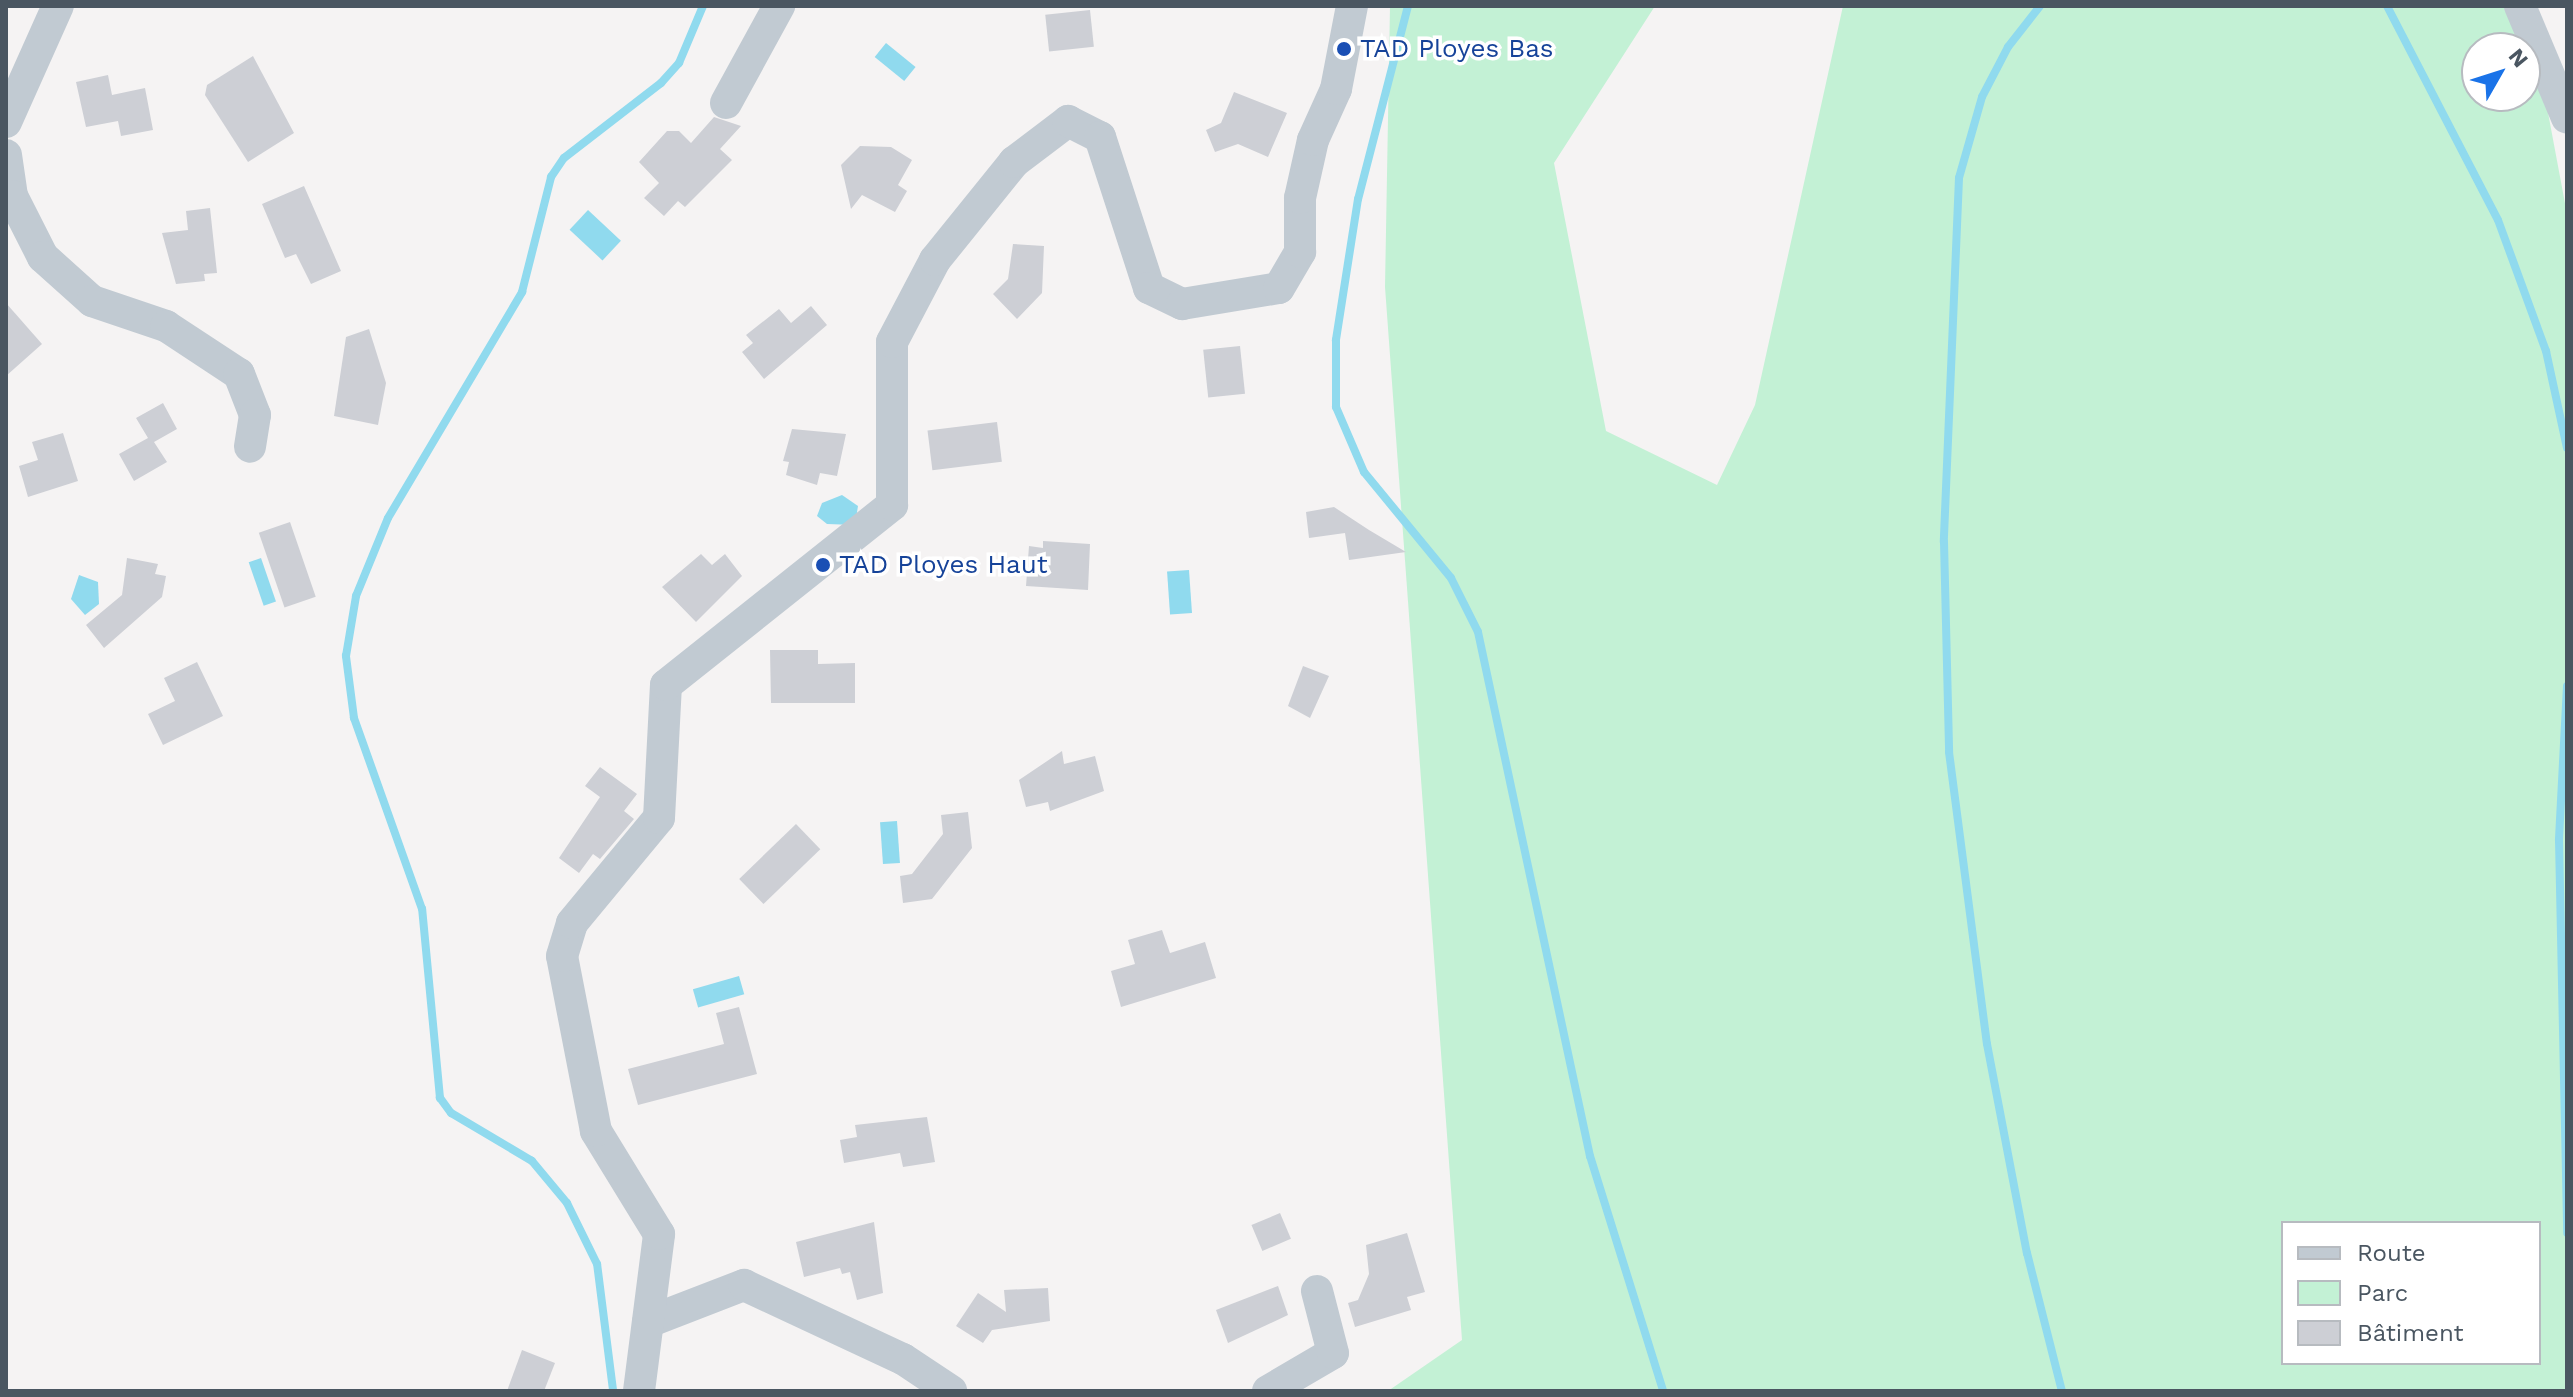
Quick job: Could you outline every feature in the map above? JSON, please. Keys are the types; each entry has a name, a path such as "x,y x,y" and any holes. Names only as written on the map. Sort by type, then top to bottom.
{"street":[{"path":"6,122 58,6"},
{"path":"726,103 779,6"},
{"path":"639,1391 659,1234 596,1131 562,956 572,923 659,818 666,685 892,505 892,342 935,260 974,211 1014,162 1068,121 1100,137 1149,288 1182,304 1279,288 1300,252 1300,198 1313,140 1336,89 1352,6"},
{"path":"2520,6 2567,118"},
{"path":"6,155 12,196 43,257 92,301 166,326 239,374 255,415 250,447"},
{"path":"648,1322 744,1285 903,1359 951,1391"},
{"path":"1268,1391 1333,1353 1317,1291"}],"green space":[{"path":"1390,6 1655,6 1554,163 1606,431 1717,485 1755,405 1843,6 2528,6 2533,32 2461,32 2461,112 2541,112 2541,75 2567,214 2567,1391 1388,1391 1462,1340 1385,287"}],"water":[{"path":"886,43 916,67 904,81 875,57"},
{"path":"588,210 621,241 602,260 570,230"},
{"path":"842,495 858,506 855,525 827,524 817,516 822,503"},
{"path":"261,558 276,601 264,606 249,562"},
{"path":"1189,570 1192,613 1170,614 1167,572"},
{"path":"79,575 98,582 99,604 85,615 71,599"},
{"path":"897,821 900,863 883,864 880,822"},
{"path":"739,976 744,994 698,1007 693,989"}],"building":[{"path":"1090,10 1094,47 1049,52 1045,15"},
{"path":"253,56 294,133 248,162 205,95 207,85"},
{"path":"108,75 112,95 145,88 153,130 121,136 118,121 86,127 76,82"},
{"path":"1234,92 1287,113 1268,157 1238,144 1215,152 1206,130 1221,123"},
{"path":"714,117 741,126 720,149 732,160 685,207 678,201 664,216 644,198 659,183 639,162 667,131 679,131 691,143"},
{"path":"860,146 891,147 912,160 898,185 907,191 895,212 862,195 851,209 841,165"},
{"path":"304,186 341,271 311,284 296,254 285,258 262,204"},
{"path":"210,208 217,273 204,274 205,281 176,284 162,233 188,230 186,211"},
{"path":"1013,244 1044,246 1042,293 1017,319 993,294 1008,279"},
{"path":"6,303 42,344 6,376"},
{"path":"811,306 827,325 764,379 742,352 753,343 746,335 779,309 791,323"},
{"path":"369,329 386,383 378,425 334,416 346,337"},
{"path":"1240,346 1245,394 1208,398 1203,350"},
{"path":"163,403 177,429 154,442 167,462 134,481 119,454 148,438 136,418"},
{"path":"997,422 1002,462 932,470 928,431"},
{"path":"792,429 846,434 837,476 820,473 817,485 786,475 789,462 783,461"},
{"path":"63,433 78,481 28,497 19,466 38,460 32,442"},
{"path":"1334,507 1406,552 1349,560 1345,533 1309,538 1306,512"},
{"path":"290,522 316,597 285,607 259,533"},
{"path":"1043,541 1090,544 1088,590 1026,586 1029,546 1043,548"},
{"path":"701,554 712,565 725,554 742,576 696,622 662,587"},
{"path":"127,558 158,564 155,574 166,576 162,597 104,648 86,625 122,595"},
{"path":"770,650 818,650 818,664 855,663 855,703 771,703"},
{"path":"197,662 223,716 163,745 148,714 175,701 164,678"},
{"path":"1303,666 1329,676 1310,718 1288,706"},
{"path":"1062,751 1064,764 1095,756 1104,791 1050,811 1048,802 1026,807 1019,780"},
{"path":"600,767 637,794 624,811 634,819 600,859 593,854 579,873 559,858 600,797 585,786"},
{"path":"968,812 972,848 932,899 903,903 900,876 912,874 943,834 941,815"},
{"path":"796,824 820,849 763,904 739,879"},
{"path":"1162,930 1170,953 1205,942 1216,978 1121,1007 1111,971 1135,964 1128,940"},
{"path":"739,1007 757,1074 638,1105 628,1069 724,1044 716,1013"},
{"path":"927,1117 935,1162 903,1167 900,1153 844,1163 840,1140 857,1137 855,1125"},
{"path":"1280,1213 1291,1239 1262,1251 1251,1225"},
{"path":"874,1222 883,1293 857,1300 850,1272 842,1274 840,1268 804,1277 796,1242"},
{"path":"1407,1233 1425,1292 1407,1297 1411,1310 1355,1327 1348,1303 1358,1300 1369,1274 1366,1245"},
{"path":"1278,1286 1288,1315 1228,1343 1216,1310"},
{"path":"1048,1288 1050,1321 992,1330 983,1343 956,1326 978,1293 1006,1312 1004,1290"},
{"path":"522,1350 555,1363 544,1391 507,1391"}],"waterway":[{"path":"613,1390 597,1264 567,1203 532,1161 451,1113 440,1098 422,909 354,718 346,656 356,596 388,518 522,292 551,177 564,158 661,83 679,63 703,6"},
{"path":"1408,6 1358,199 1336,340 1336,407 1364,472 1451,578 1478,632 1590,1156 1663,1391"},
{"path":"2040,6 2008,47 1982,97 1959,178 1944,542 1949,752 1987,1044 2027,1253 2062,1391"},
{"path":"2387,6 2498,220 2546,351 2567,448"},
{"path":"2567,686 2559,840 2567,1233"}],"place":[{"name":"TAD Ployes Bas","path":"1344,49"},
{"name":"TAD Ployes Haut","path":"823,565"}]}
